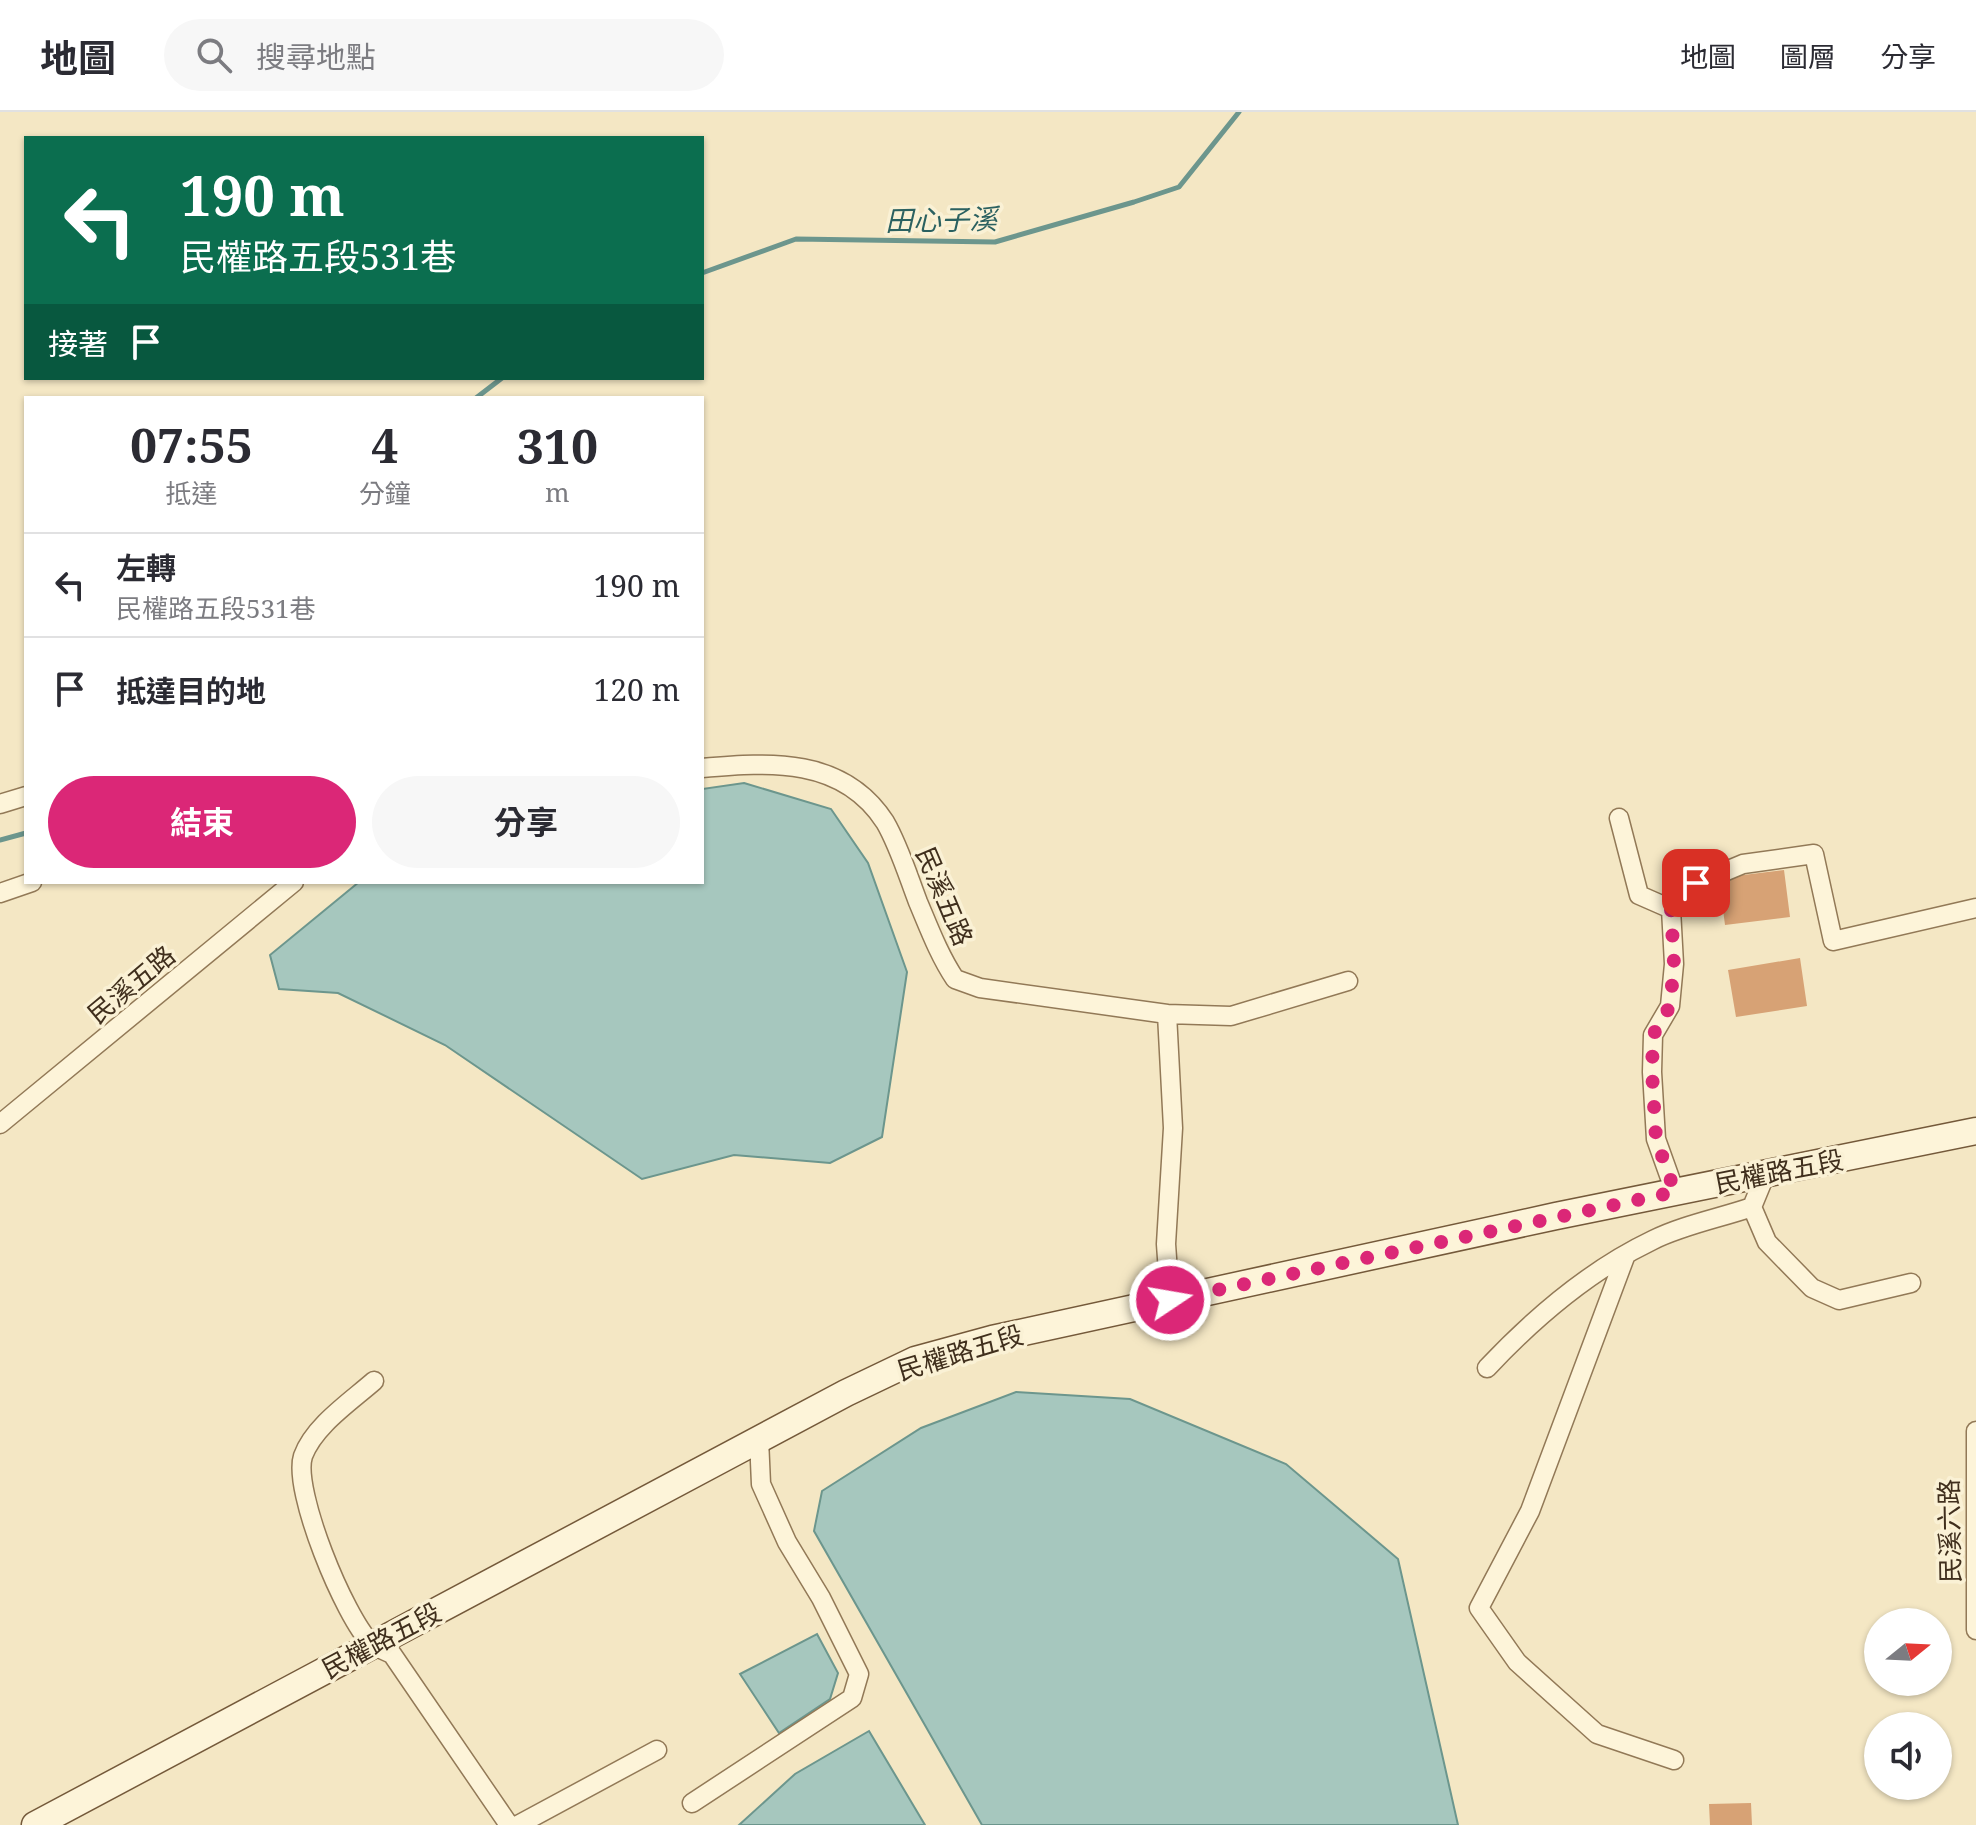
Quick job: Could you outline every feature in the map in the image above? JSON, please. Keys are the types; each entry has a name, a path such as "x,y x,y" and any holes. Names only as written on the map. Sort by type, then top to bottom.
{"street":[{"name":"民溪五路","path":"704,768 763,763 817,769 869,801 886,824 935,943 955,979 980,988 1167,1014 1231,1016 1348,981"},
{"path":"0,804 24,797"},
{"path":"1619,818 1639,895 1671,909"},
{"path":"1675,1192 1656,1139 1652,1072 1653,1035 1670,1006 1674,964 1671,909 1676,892 1743,864 1814,854 1833,941 1976,908"},
{"path":"0,893 26,884"},
{"name":"民溪五路","path":"0,1124 292,884"},
{"path":"1167,1014 1173,1128 1172,1185 1166,1244 1170,1300"},
{"name":"民權路五段","path":"35,1825 759,1439 915,1360 992,1339 1170,1300 1976,1131"},
{"path":"1766,1173 1752,1207 1767,1242 1812,1288 1839,1300 1911,1283"},
{"path":"1487,1368 1536,1319 1625,1257 1653,1240 1752,1207"},
{"path":"1625,1257 1530,1511 1479,1608 1517,1662 1597,1734 1674,1760"},
{"path":"374,1381 318,1432 302,1458 312,1527 348,1610 372,1644 392,1654 509,1825"},
{"name":"民溪六路","path":"1976,1431 1976,1630"},
{"path":"692,1803 852,1698 859,1674 821,1598 787,1542 761,1484 759,1439"},
{"path":"518,1825 657,1750"}],"water":[{"path":"744,783 831,809 868,863 907,972 882,1137 830,1163 734,1155 642,1179 445,1045 338,993 279,989 270,955 357,884 704,884 704,789"},
{"path":"1016,1392 1130,1399 1286,1464 1398,1559 1458,1825 982,1825 814,1531 822,1491 921,1428"},
{"path":"817,1634 838,1673 830,1699 779,1733 740,1674"},
{"path":"869,1731 925,1825 739,1825 795,1774"}],"building":[{"path":"1784,870 1790,917 1725,925 1719,878"},
{"path":"1800,958 1807,1006 1736,1017 1728,970"},
{"path":"1751,1803 1752,1825 1710,1825 1709,1804"}],"waterway":[{"name":"田心子溪","path":"704,272 796,239 995,242 1134,202 1179,187 1239,112"},
{"name":"田心子溪","path":"479,396 499,380"},
{"name":"田心子溪","path":"0,840 24,834"}],"route":[{"path":"1170,1300 1675,1192 1656,1139 1653,1035 1670,1006 1674,964 1671,909 1676,892 1696,883"}]}
